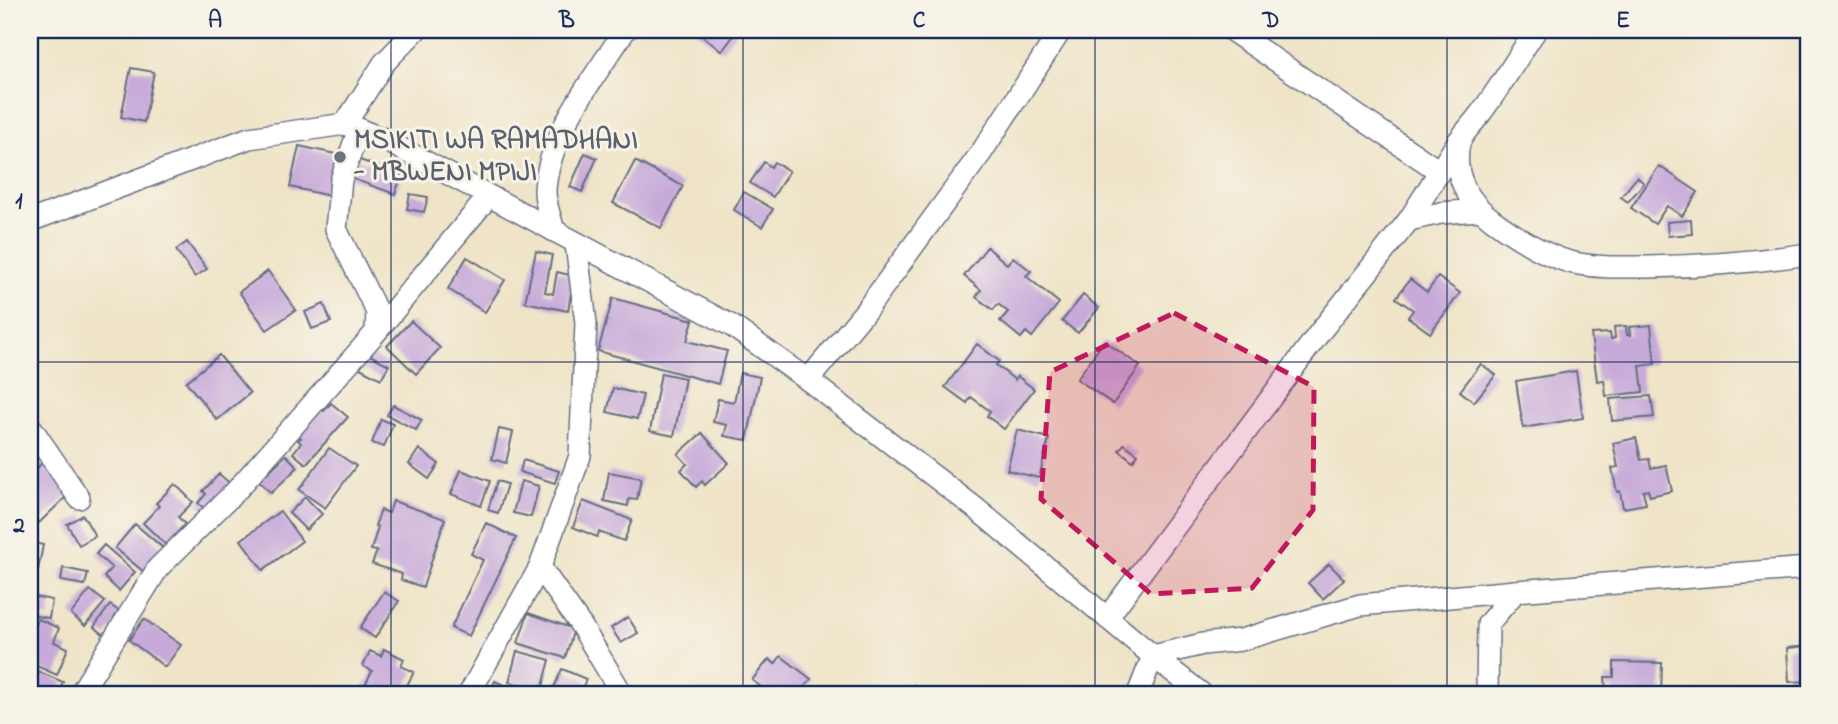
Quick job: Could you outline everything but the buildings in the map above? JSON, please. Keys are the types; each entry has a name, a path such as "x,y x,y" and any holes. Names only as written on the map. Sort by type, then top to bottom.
{"street":[{"path":"376,332 377,312 336,229 341,180 352,127 384,63 416,30"},
{"path":"554,232 545,191 549,169 567,118 625,30"},
{"path":"808,380 867,309 981,153 1061,30"},
{"path":"1231,30 1439,171"},
{"path":"1107,618 1320,332 1409,220 1459,141 1500,88 1536,30"},
{"path":"30,220 249,138 352,127 383,139 732,326 808,380 974,507 1202,694"},
{"path":"1459,141 1456,163 1465,190 1478,210 1501,227 1572,262 1605,267 1744,263 1808,254"},
{"path":"80,694 158,568 236,491 376,332 488,197"},
{"path":"1409,220 1441,213 1478,210"},
{"path":"469,694 540,567 580,456 586,323 576,244"},
{"path":"30,426 79,498"},
{"path":"540,567 582,627 622,694"},
{"path":"1153,656 1203,644 1241,639 1360,605 1808,568"},
{"path":"1488,624 1516,591"},
{"path":"1473,596 1488,624 1487,694"},
{"path":"1138,694 1153,656"}],"highlighted area":[{"path":"1174,313 1314,387 1313,510 1252,588 1151,594 1041,499 1050,372"}],"place":[{"name":"MSIKITI WA RAMADHANI - MBWENI MPIJI","path":"340,157"}]}
